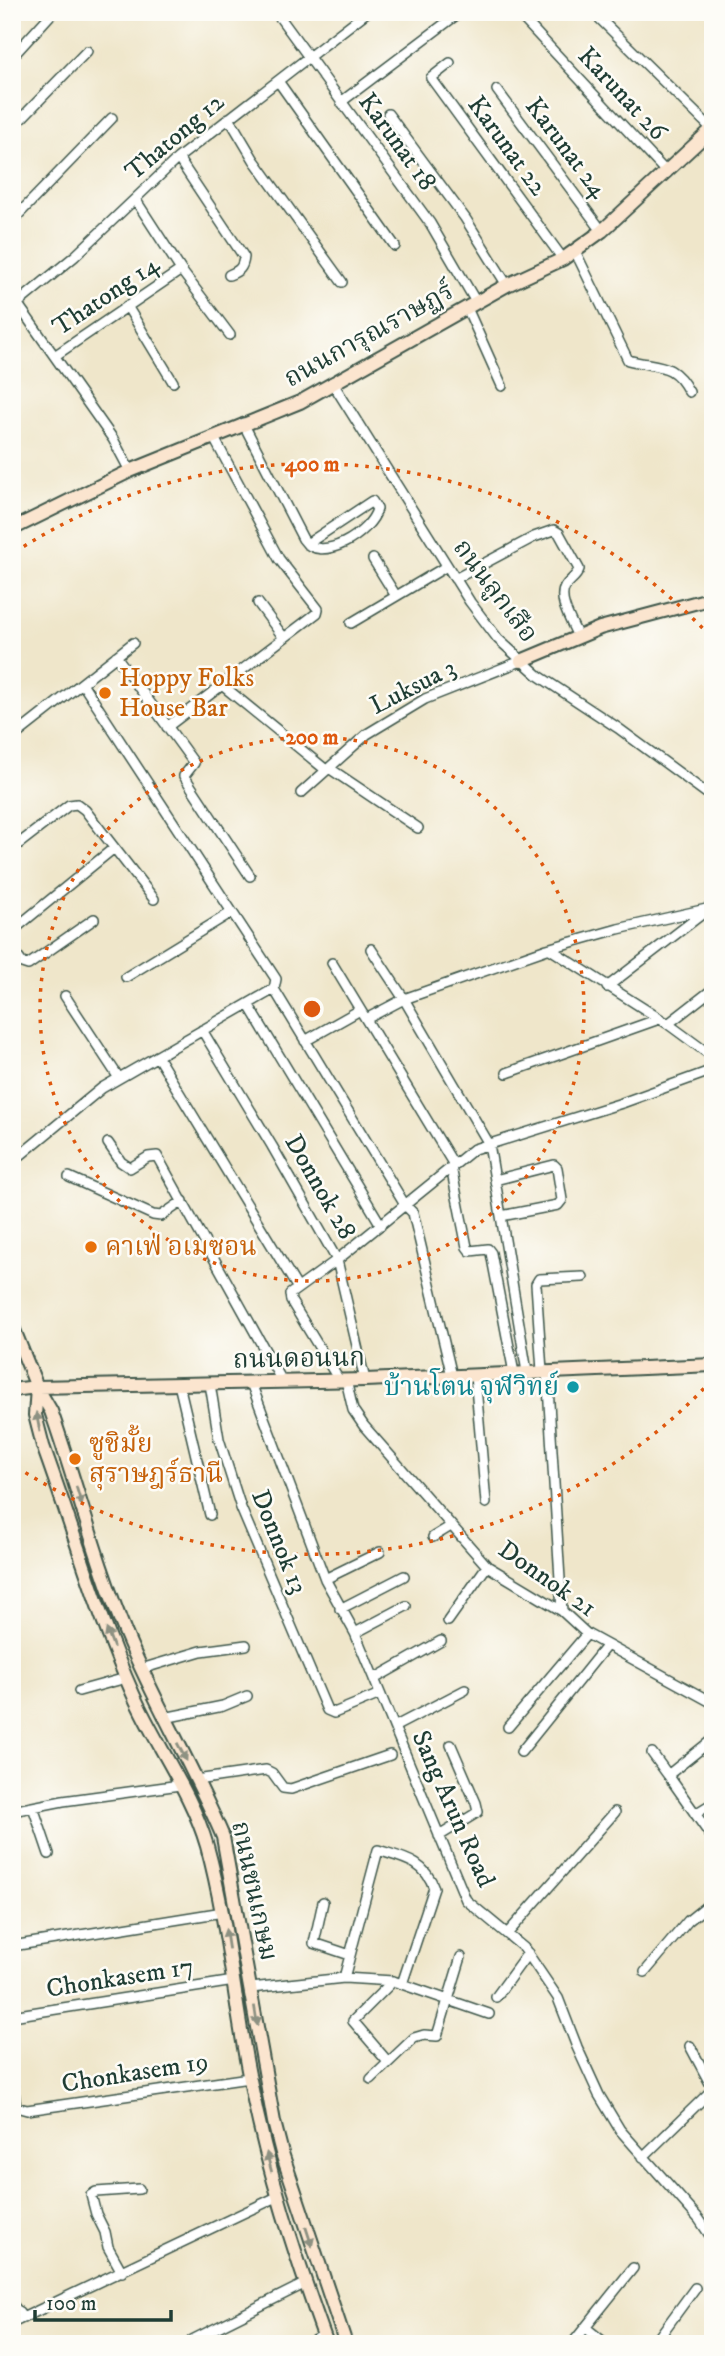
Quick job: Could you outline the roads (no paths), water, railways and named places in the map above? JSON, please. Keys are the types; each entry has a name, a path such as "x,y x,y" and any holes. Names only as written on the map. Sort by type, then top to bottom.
{"main road":[{"name":"ถนนการุณราษฏร์","path":"12,529 130,471 300,401 507,285 564,259 602,231 710,131"},
{"path":"521,662 600,628 713,598"},
{"name":"ถนนชนเกษม","path":"12,1325 37,1387 51,1411 107,1585 141,1669 205,1793 223,1837 274,2122 346,2344"},
{"name":"ถนนดอนนก","path":"12,1390 37,1387 365,1380 713,1365"},
{"name":"ถนนชนเกษม","path":"37,1387 35,1415 43,1446 109,1638 126,1678 180,1785 190,1799 206,1844 223,1912 249,2078 268,2163 326,2340"}],"street":[{"path":"12,57 53,12"},
{"name":"Karunat 18","path":"276,12 430,223 471,305 502,386"},
{"name":"Thatong 12","path":"15,300 75,256 178,158 309,57 353,16 367,12"},
{"name":"Karunat 26","path":"517,12 667,173"},
{"path":"593,12 710,131 713,152"},
{"path":"341,102 460,13"},
{"path":"12,128 87,51"},
{"name":"Karunat 22","path":"450,63 431,78 564,259"},
{"path":"278,81 395,246"},
{"name":"Karunat 24","path":"497,90 602,231"},
{"path":"388,114 465,219 507,285"},
{"path":"12,221 112,118"},
{"path":"229,118 254,160 342,282"},
{"path":"178,158 244,257 239,271 229,275"},
{"path":"135,199 181,270"},
{"path":"575,251 628,360 671,369 682,378 690,393"},
{"name":"Thatong 14","path":"56,355 181,270 230,335"},
{"path":"15,300 113,439 130,471"},
{"path":"127,306 173,382"},
{"name":"ถนนลูกเสือ","path":"332,382 455,579 498,639 539,676 618,728 713,798"},
{"path":"243,423 307,544 317,549 340,545 368,525 377,509 372,502 307,544"},
{"path":"167,727 317,613 318,609 279,559 213,436"},
{"path":"455,579 534,537 554,530 559,533 579,569 563,592 566,608 578,637"},
{"path":"373,559 396,596"},
{"path":"351,623 447,566"},
{"path":"258,603 284,638"},
{"path":"12,738 133,643"},
{"path":"116,656 194,763 184,776 250,876"},
{"name":"Luksua 3","path":"301,793 367,734 425,699 521,662"},
{"path":"82,683 276,979 274,989 412,1213 452,1376"},
{"path":"222,685 328,769 418,828"},
{"path":"12,849 69,805 77,804 85,810 154,899"},
{"path":"12,931 114,848"},
{"path":"366,1019 404,999 550,948 712,907"},
{"path":"607,987 712,907"},
{"path":"126,977 232,912"},
{"path":"12,949 22,963 28,965 94,919"},
{"path":"550,948 668,1024 713,1057"},
{"path":"371,949 404,999 489,1144 521,1372"},
{"path":"332,963 453,1166 467,1247 470,1251 488,1249 491,1253 521,1372"},
{"path":"12,1162 102,1087 274,989"},
{"path":"668,1024 713,989"},
{"path":"65,996 119,1078"},
{"path":"248,1003 381,1225"},
{"path":"305,1041 360,1010"},
{"path":"507,1073 659,1019"},
{"name":"Donnok 28","path":"202,1030 337,1260 365,1380"},
{"path":"157,1056 297,1287"},
{"path":"343,1380 291,1301 290,1294 297,1287 337,1260 474,1149 713,1070"},
{"path":"108,1143 121,1162 130,1168 149,1157 158,1156 282,1381"},
{"path":"495,1180 554,1165 557,1168 562,1197 558,1205 501,1216"},
{"path":"69,1177 153,1215 161,1216 183,1201"},
{"path":"562,1611 536,1284 539,1279 583,1277"},
{"path":"475,1375 486,1503"},
{"name":"Donnok 21","path":"343,1380 353,1410 364,1426 487,1566 562,1611 587,1634 713,1703"},
{"name":"Sang Arun Road","path":"251,1383 325,1579 355,1633 466,1900 528,1954 558,1998 599,2095 620,2130 699,2219 713,2240"},
{"path":"179,1384 210,1515"},
{"name":"Donnok 13","path":"209,1384 219,1440 241,1508 327,1710 334,1713 380,1694"},
{"path":"433,1537 451,1527"},
{"path":"325,1579 380,1552"},
{"path":"448,1621 487,1566"},
{"path":"340,1609 404,1576"},
{"path":"355,1633 406,1606"},
{"path":"508,1727 587,1634"},
{"path":"374,1679 441,1641"},
{"path":"141,1669 201,1651 246,1645"},
{"path":"521,1752 607,1645"},
{"path":"79,1690 126,1678"},
{"path":"394,1727 465,1690"},
{"path":"164,1718 223,1706 247,1696"},
{"path":"668,1775 713,1739"},
{"path":"439,1836 478,1812 451,1745"},
{"path":"652,1753 713,1839"},
{"path":"196,1780 266,1770 272,1773 283,1788 290,1789 390,1755"},
{"path":"12,1811 180,1785"},
{"path":"695,1814 713,1803"},
{"path":"33,1807 49,1854"},
{"path":"507,1934 615,1812"},
{"path":"344,1978 378,1850 419,1864 430,1878 433,1888 398,1982 353,2021 388,2062"},
{"path":"645,1972 688,1920 713,1901"},
{"path":"323,1902 314,1943 350,1955"},
{"path":"12,1946 223,1912"},
{"path":"496,1997 528,1954"},
{"path":"371,2079 414,2038 424,2035 438,2036 461,1957"},
{"path":"251,1988 344,1978 398,1982 489,2014"},
{"name":"Chonkasem 17","path":"12,2016 234,1981"},
{"path":"643,2157 713,2089 690,2046"},
{"name":"Chonkasem 19","path":"12,2078 16,2107 27,2110 249,2078"},
{"path":"122,2272 108,2247 91,2195 96,2192 139,2189"},
{"path":"12,2323 279,2196"},
{"path":"572,2344 633,2267"},
{"path":"194,2344 192,2340 306,2283"},
{"path":"654,2344 695,2288"},
{"path":"12,2304 23,2318"},
{"path":"586,2328 606,2344"},
{"path":"308,2344 326,2340"}],"place":[{"name":"Hoppy Folks House Bar","path":"105,693"},
{"name":"คาเฟ่ อเมซอน","path":"91,1247"},
{"name":"บ้านโตน จุฬวิทย์","path":"573,1387"},
{"name":"ซูชิมั้ย สุราษฎร์ธานี","path":"75,1459"}]}
